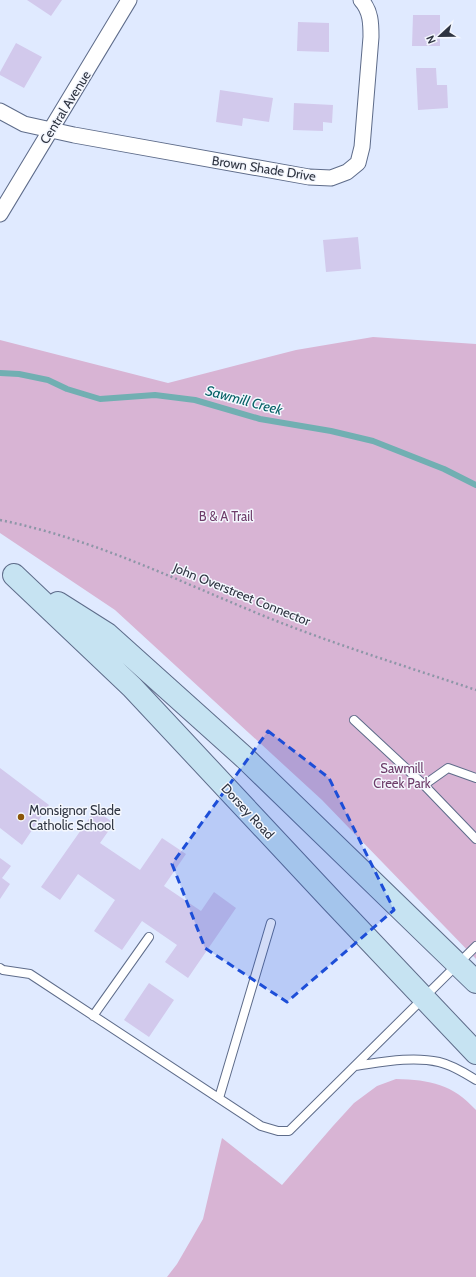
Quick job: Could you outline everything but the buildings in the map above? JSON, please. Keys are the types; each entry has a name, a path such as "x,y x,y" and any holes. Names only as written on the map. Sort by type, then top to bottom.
{"main road":[{"name":"Dorsey Road","path":"7,570 107,634 245,758 476,982"},
{"name":"Dorsey Road","path":"7,570 132,686 476,1053"}],"street":[{"name":"Central Avenue","path":"0,214 129,0"},
{"name":"Brown Shade Drive","path":"0,111 24,124 51,130 309,177 331,178 347,172 358,163 362,147 371,37 371,20 361,0"}],"lane":[{"path":"354,720 424,785 476,839"},
{"path":"424,785 448,768 476,778"},
{"path":"218,1098 271,923"},
{"path":"94,1016 149,937"},
{"path":"0,968 3,970 30,974 261,1126 278,1131 289,1131 476,946"},
{"path":"355,1066 409,1059 440,1062 465,1073 476,1080"}],"path":[{"name":"John Overstreet Connector","path":"0,520 92,545 160,571 264,616 476,690"}],"highlighted area":[{"path":"268,731 329,778 394,910 287,1002 205,948 172,864"}],"green space":[{"name":"B & A Trail","path":"373,337 476,344 476,959 322,800 115,610 0,533 0,340 168,383 296,350"},
{"path":"396,1079 430,1082 440,1085 458,1094 476,1110 476,1277 167,1277 177,1264 203,1219 222,1138 282,1185 354,1103 377,1086"}],"waterway":[{"name":"Sawmill Creek","path":"0,373 19,374 48,380 67,389 100,399 155,395 195,400 260,419 331,431 373,441 444,469 476,485"}],"place":[{"name":"Monsignor Slade Catholic School","path":"21,817"}],"park label":[{"name":"Sawmill Creek Park","path":"402,776"}]}
